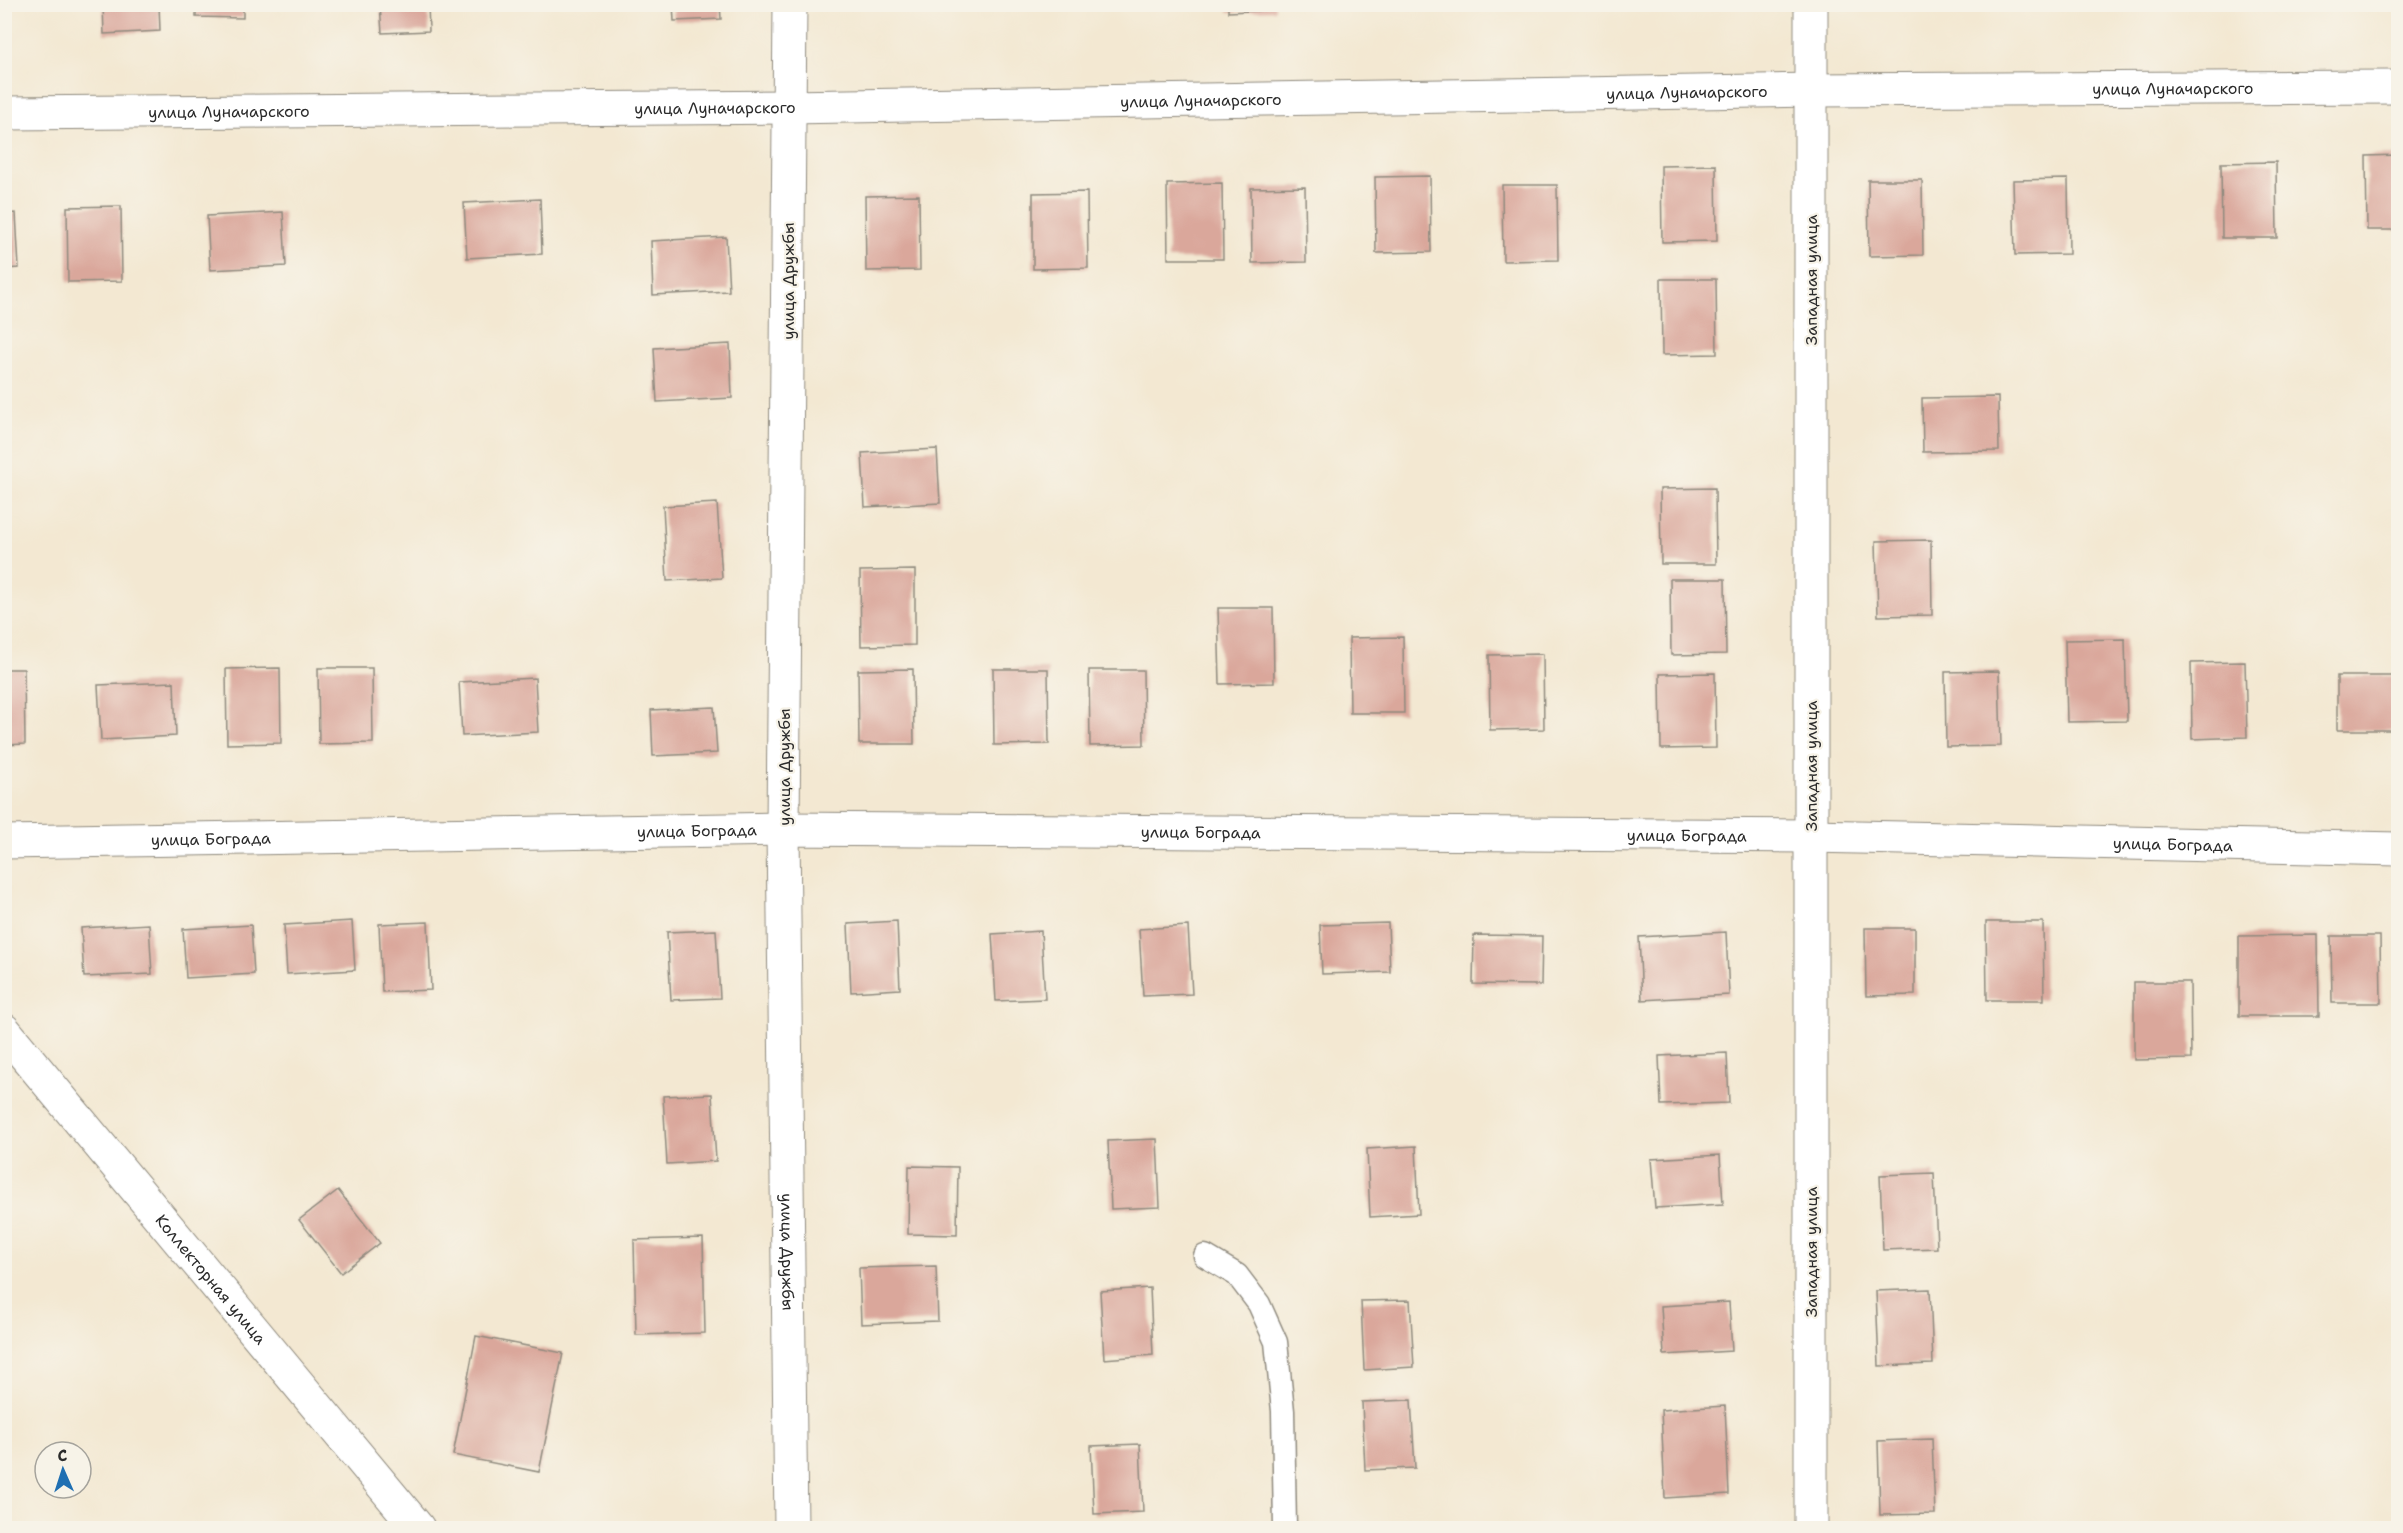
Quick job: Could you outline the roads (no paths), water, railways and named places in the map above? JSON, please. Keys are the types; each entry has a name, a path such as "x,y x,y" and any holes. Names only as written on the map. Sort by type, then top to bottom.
{"street":[{"name":"улица Дружбы","path":"790,4 783,829 791,1528"},
{"name":"Западная улица","path":"1811,4 1811,1528"},
{"name":"улица Луначарского","path":"4,113 789,107 1811,90 2398,87"},
{"name":"улица Бограда","path":"4,842 783,829 1811,836 2398,849"},
{"name":"Коллекторная улица","path":"4,1030 418,1528"}],"lane":[{"path":"1205,1256 1237,1275 1258,1304 1276,1342 1283,1411 1285,1528"}]}
